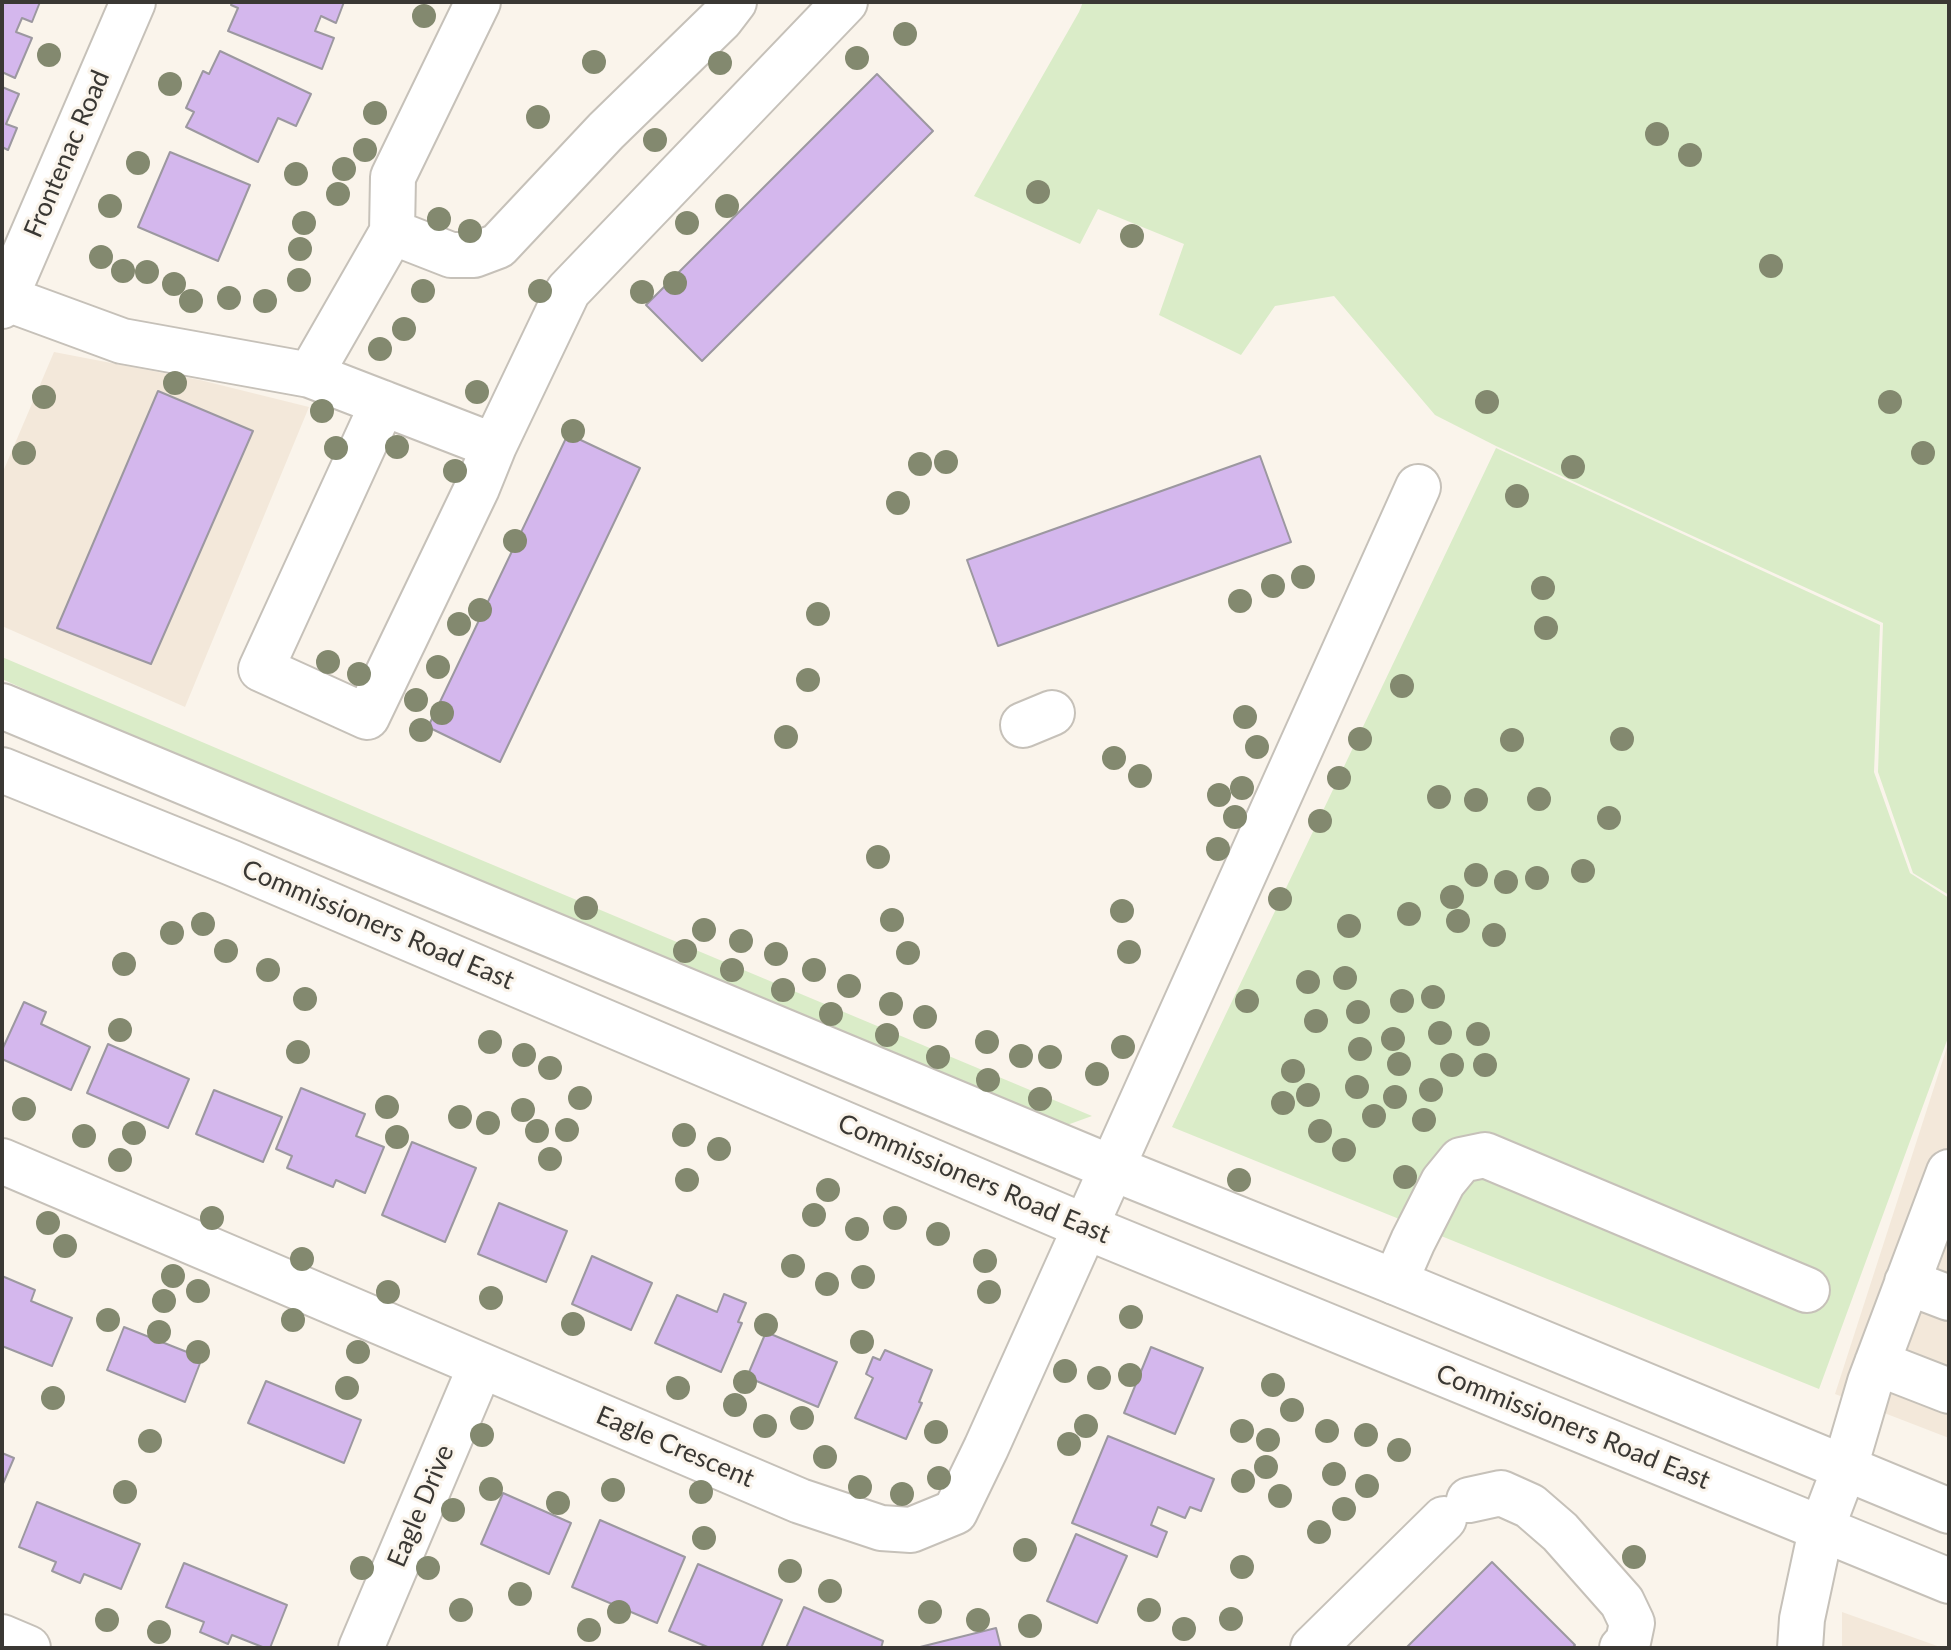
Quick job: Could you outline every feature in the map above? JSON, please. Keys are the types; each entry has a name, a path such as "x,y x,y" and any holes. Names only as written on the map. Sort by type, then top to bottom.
{"main road":[{"name":"Frontenac Road","path":"3,301 133,2"},
{"path":"310,375 392,232 393,177 478,2"},
{"path":"392,232 451,255 474,255 498,246 606,131 721,19 734,2"},
{"path":"383,403 261,669 367,717 568,291 845,2"},
{"path":"3,301 122,341 310,375 494,446"},
{"name":"Eagle Crescent","path":"2,1161 800,1501 881,1528 911,1530 955,1512 1418,487"},
{"path":"2,706 1112,1168 1949,1511"},
{"name":"Commissioners Road East","path":"2,770 247,869 1086,1227 1949,1581"},
{"path":"1395,1282 1443,1182 1461,1160 1485,1155 1807,1290"},
{"path":"1800,1648 1802,1619 1821,1530 1845,1467 1877,1363 1949,1172"},
{"path":"1907,1282 1949,1298"},
{"path":"1877,1363 1949,1391"},
{"name":"Eagle Drive","path":"361,1648 481,1365"},
{"path":"1313,1648 1457,1510 1501,1493 1530,1506 1560,1532 1622,1602 1632,1623 1628,1642 1622,1648"},
{"path":"2,1637 28,1648"}],"shaded area":[{"path":"54,352 200,380 309,407 185,707 2,626 2,474"},
{"path":"1949,1041 1949,1438 1835,1394"},
{"path":"1842,1612 1943,1648 1842,1648"}],"green space":[{"path":"1083,2 1949,2 1949,895 1913,873 1878,772 1883,623 1496,446 1435,415 1334,296 1275,306 1241,355 1159,315 1184,244 1098,209 1080,244 974,196"},
{"path":"1496,448 1880,625 1874,772 1910,873 1949,898 1949,1035 1819,1389 1172,1127"},
{"path":"2,657 1092,1116 1067,1125 187,763 2,679"}],"building":[{"path":"2,2 40,2 32,22 22,18 16,32 32,38 15,78 2,72"},
{"path":"232,2 344,2 336,23 321,16 315,31 334,38 322,69 228,31 238,8 231,5"},
{"path":"220,51 311,94 296,126 278,118 258,162 186,127 194,112 186,108 203,71 209,74"},
{"path":"877,74 933,131 702,361 646,305"},
{"path":"2,87 19,94 6,124 17,128 8,150 2,147"},
{"path":"170,152 250,185 218,261 138,227"},
{"path":"158,391 253,431 151,664 57,628"},
{"path":"568,434 640,468 500,762 428,727"},
{"path":"1260,456 1291,542 998,646 967,560"},
{"path":"24,1002 46,1012 41,1024 90,1047 71,1090 2,1059 2,1050"},
{"path":"108,1044 189,1079 168,1128 87,1093"},
{"path":"301,1088 365,1114 356,1136 384,1147 365,1193 336,1180 333,1187 287,1168 292,1156 276,1149"},
{"path":"214,1090 282,1117 263,1162 196,1134"},
{"path":"412,1142 476,1168 445,1242 382,1215"},
{"path":"499,1203 567,1231 546,1282 478,1254"},
{"path":"592,1256 652,1283 631,1330 572,1304"},
{"path":"2,1276 35,1290 31,1301 72,1318 52,1366 2,1346"},
{"path":"724,1294 746,1303 738,1322 742,1323 721,1372 655,1343 677,1295 717,1312"},
{"path":"124,1327 202,1358 185,1402 107,1370"},
{"path":"766,1332 837,1362 818,1407 747,1377"},
{"path":"1151,1347 1203,1368 1175,1434 1124,1413"},
{"path":"885,1350 932,1370 906,1439 855,1418 873,1378 866,1374 873,1357 880,1360"},
{"path":"266,1381 361,1420 344,1463 248,1423"},
{"path":"1108,1436 1214,1479 1201,1511 1190,1507 1185,1518 1158,1507 1151,1525 1167,1532 1157,1557 1072,1523"},
{"path":"2,1453 14,1458 2,1486"},
{"path":"503,1493 571,1523 549,1574 481,1544"},
{"path":"37,1502 140,1544 121,1589 84,1574 80,1583 52,1571 56,1562 19,1547"},
{"path":"600,1520 685,1557 657,1623 572,1587"},
{"path":"1076,1534 1127,1556 1097,1623 1047,1601"},
{"path":"1492,1562 1575,1645 1572,1648 1406,1648"},
{"path":"184,1563 287,1605 270,1648 232,1635 228,1644 200,1632 204,1622 166,1607"},
{"path":"698,1564 782,1600 761,1648 710,1648 669,1631"},
{"path":"804,1607 883,1641 881,1648 786,1648"},
{"path":"996,1628 1001,1648 916,1648"}]}
